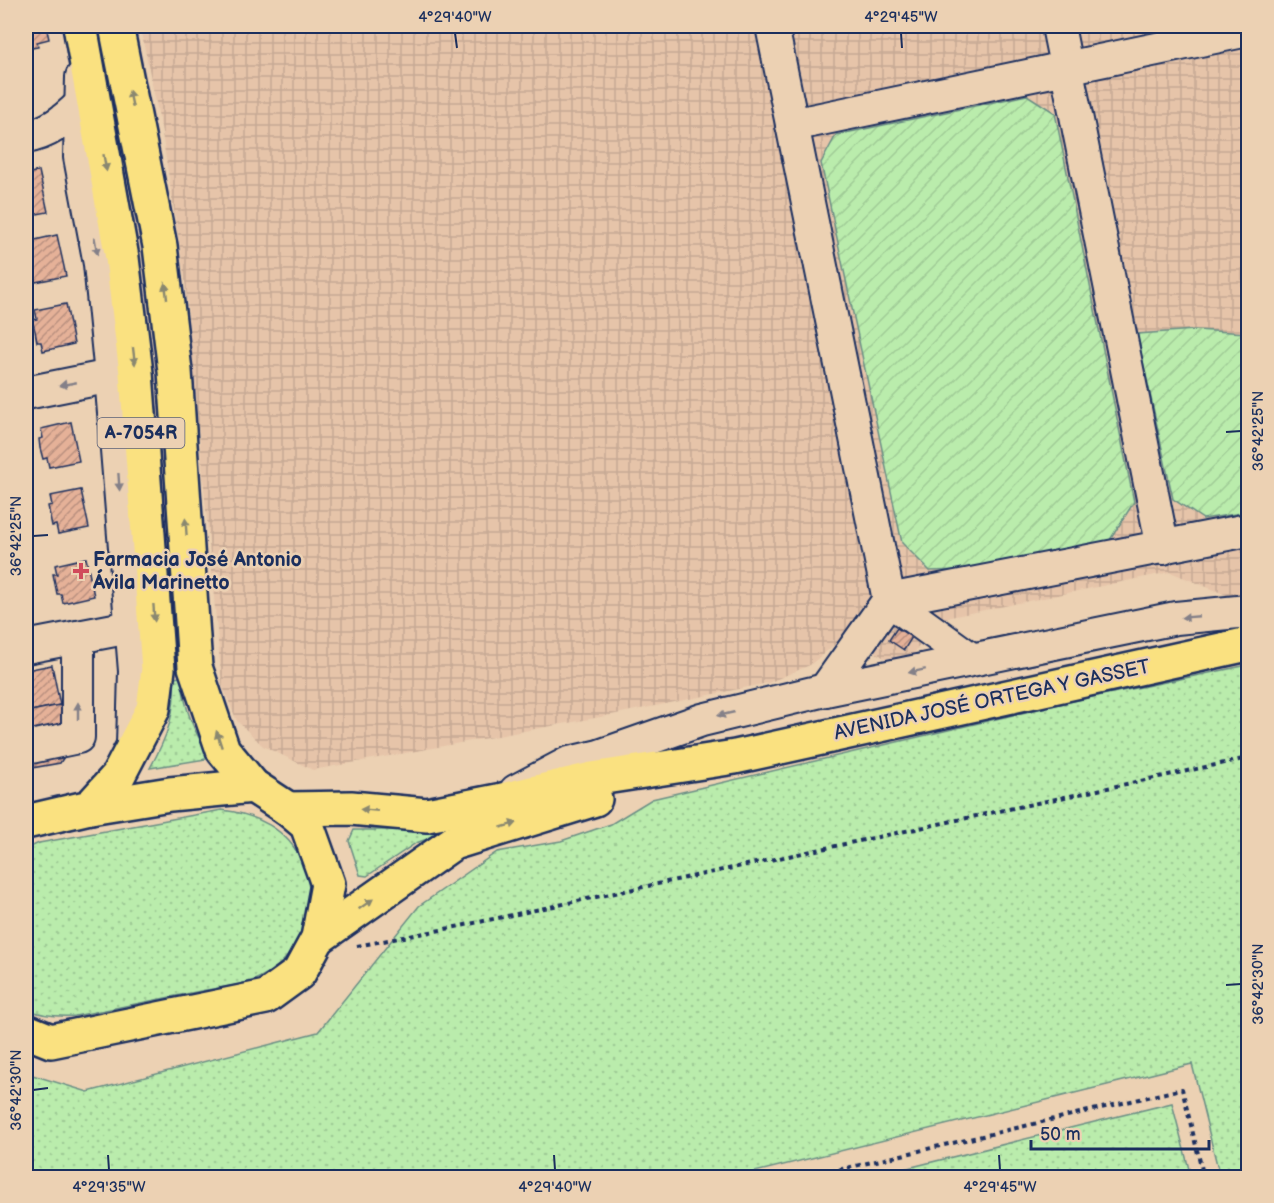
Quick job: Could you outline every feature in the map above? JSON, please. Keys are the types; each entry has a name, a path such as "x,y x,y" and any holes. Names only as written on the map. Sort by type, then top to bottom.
{"main road":[{"name":"A-7054R","path":"116,26 160,246 175,370 195,667 223,750 253,786"},
{"name":"A-7054R","path":"81,34 123,258 136,374 158,669 153,709 118,776 90,807"},
{"name":"AVENIDA JOSÉ ORTEGA Y GASSET","path":"288,809 351,808 427,815 592,779 735,756 1248,645"},
{"name":"AVENIDA JOSÉ ORTEGA Y GASSET","path":"333,943 453,843 735,756"},
{"path":"26,822 90,807 170,794 253,786 288,809 307,825 328,885 333,943 299,974 266,997 34,1037"}],"street":[{"path":"772,26 889,600 971,659"},
{"path":"1058,26 1163,548"},
{"path":"792,124 1248,30"},
{"path":"81,34 80,157 100,264 111,376 135,671 133,745"},
{"path":"33,136 62,122 80,105"},
{"path":"33,136 57,143 80,157"},
{"path":"26,393 111,376"},
{"path":"825,690 889,600 1248,530"},
{"path":"498,801 569,763 599,756 702,720 825,690 1176,618 1248,611"},
{"path":"26,647 130,627"},
{"path":"26,748 78,737 78,637"}],"path":[{"path":"333,943 451,928 1248,758"},
{"path":"804,1178 1182,1089 1204,1178"}],"shaded area":[{"path":"140,26 1248,26 1248,592 1229,596 1170,572 936,620 913,655 886,659 846,635 810,665 768,683 606,716 313,770 263,746 237,721 222,685 185,281 161,127"}],"green space":[{"path":"1027,95 1055,113 1134,502 1108,543 961,570 930,571 902,543 821,163 836,135"},
{"path":"1195,330 1248,333 1248,512 1203,519 1173,499 1137,334"},
{"path":"1248,665 1248,1177 1220,1177 1192,1064 735,1177 26,1177 26,1073 88,1092 318,1032 419,906 497,852 561,841 611,824 652,799 1073,701"},
{"path":"181,677 191,720 212,758 150,768 161,746 172,714 174,678"},
{"path":"222,810 247,815 270,825 280,832 296,850 302,862 309,896 308,913 297,944 287,957 274,969 259,978 240,985 75,1016 50,1016 26,1009 26,849 39,843"},
{"path":"472,823 416,843 367,876 360,875 349,841 354,830 414,830"},
{"path":"1172,1103 1191,1177 871,1177"}],"building":[{"path":"26,26 46,26 49,39 37,42 38,47 26,49"},
{"path":"39,171 48,212 26,216 26,174"},
{"path":"57,235 66,276 35,282 33,273 28,274 26,242"},
{"path":"66,304 74,344 43,351 41,342 37,342 32,320 37,319 35,310"},
{"path":"71,422 79,461 49,467 47,458 43,459 40,448 39,439 43,438 41,429"},
{"path":"81,490 89,528 58,534 56,525 52,526 48,506 52,505 50,496"},
{"path":"86,558 94,596 63,603 61,594 57,594 53,574 57,574 55,565"},
{"path":"897,628 912,637 904,650 889,640"},
{"path":"52,665 60,705 26,712 26,670"},
{"path":"60,705 69,749 60,763 26,769 26,712"}],"place":[{"name":"Farmacia José Antonio Ávila Marinetto","path":"81,571"}]}
